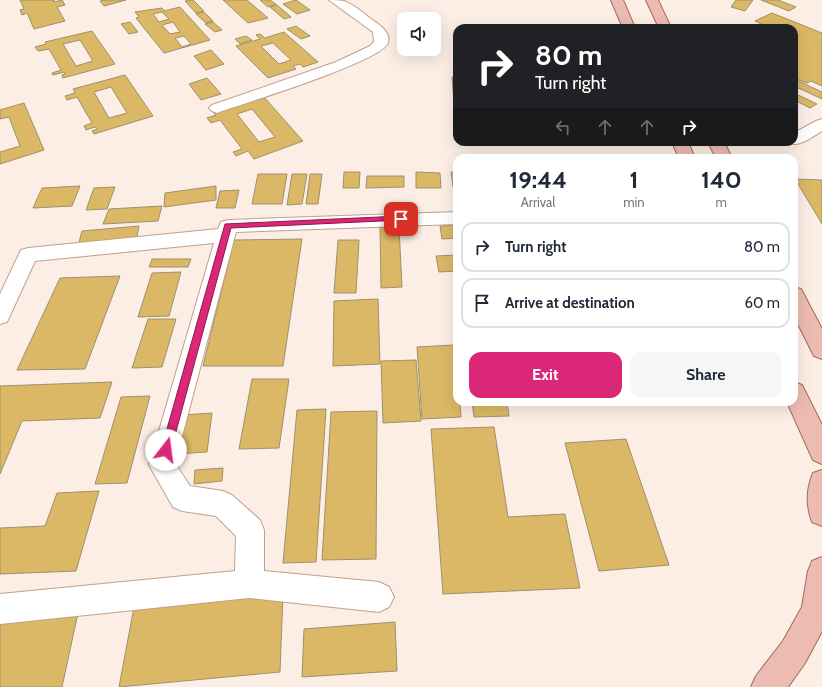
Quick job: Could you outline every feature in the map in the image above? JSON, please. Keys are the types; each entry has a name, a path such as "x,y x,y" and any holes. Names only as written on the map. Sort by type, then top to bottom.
{"main road":[{"path":"617,0 627,24"},
{"path":"652,0 662,24"},
{"path":"798,303 822,350"},
{"path":"798,401 822,452"},
{"path":"822,482 820,499 822,513"},
{"path":"767,687 778,676 794,652 813,618 818,606 822,571"}],"street":[{"path":"217,108 341,65 375,49 381,43 381,36 378,30 335,0"},
{"path":"798,138 822,124"},
{"path":"249,584 250,530 223,504 182,498 162,465 228,226 453,218"},
{"path":"0,316 28,255 225,235"},
{"path":"0,609 249,584 380,597"}],"building":[{"path":"20,0 53,0 54,2 62,0 65,5 57,7 65,21 34,29 27,13 22,15 20,10 24,9"},
{"path":"126,0 104,6 100,1"},
{"path":"193,0 204,11 196,13 185,1"},
{"path":"223,0 247,0 268,18 248,23"},
{"path":"260,0 270,0 276,4 268,7"},
{"path":"296,0 310,10 297,14 283,4"},
{"path":"736,0 753,0 745,11 731,7"},
{"path":"761,0 778,0 796,7 789,11"},
{"path":"277,5 291,17 284,19 270,7"},
{"path":"180,7 210,40 164,53 136,18 139,17 135,12 162,8 164,11","holes":["162,12 169,19 159,22 153,14","173,22 180,32 170,34 162,25","184,36 191,44 182,47 175,38"]},
{"path":"204,12 213,21 206,23 196,14"},
{"path":"772,13 822,33 822,86 811,81 807,83 798,80 798,24 761,24 755,21"},
{"path":"130,22 138,32 129,34 121,24"},
{"path":"213,22 222,30 215,32 205,24"},
{"path":"296,26 310,36 301,39 287,29"},
{"path":"92,31 115,64 63,78 62,75 65,74 64,72 53,75 52,73 61,70 49,49 38,51 35,47 46,44 45,42","holes":["80,40 93,61 76,66 63,44"]},
{"path":"284,32 318,62 303,67 300,64 293,66 296,69 268,78 236,46 260,39 256,35 260,34 265,38","holes":["273,43 291,60 279,64 261,46"]},
{"path":"246,36 252,40 240,44 235,39"},
{"path":"211,50 224,64 206,70 194,56"},
{"path":"125,75 153,116 94,134 92,131 97,129 95,127 86,130 84,126 92,123 77,97 67,100 65,96 75,93 73,89","holes":["111,87 127,113 109,118 94,92"]},
{"path":"207,78 221,94 201,100 189,84"},
{"path":"798,81 822,92 822,99 798,88"},
{"path":"798,95 817,104 810,108 798,102"},
{"path":"263,96 303,141 254,159 248,151 236,156 233,152 242,149 220,120 211,123 207,118 216,115 213,112","holes":["252,109 275,137 259,142 237,114"]},
{"path":"24,103 44,150 0,164 0,152 20,146 9,117 0,119 0,110"},
{"path":"344,172 360,172 359,188 343,188"},
{"path":"416,172 440,173 441,188 416,188"},
{"path":"451,172 453,172 453,187"},
{"path":"258,174 287,174 282,204 252,204"},
{"path":"292,174 307,174 302,204 287,205"},
{"path":"310,174 322,174 318,204 306,204"},
{"path":"367,176 404,176 404,187 366,188"},
{"path":"798,179 822,180 822,224 798,184"},
{"path":"80,186 72,206 33,208 42,188"},
{"path":"216,186 216,200 164,207 165,193"},
{"path":"115,187 107,209 86,210 94,188"},
{"path":"239,190 235,208 216,208 220,191"},
{"path":"162,206 158,221 103,224 109,209"},
{"path":"453,225 453,238 442,239 440,226"},
{"path":"139,226 136,241 78,246 82,231"},
{"path":"380,227 399,227 402,287 381,288"},
{"path":"302,239 283,366 203,366 234,240"},
{"path":"338,240 359,240 356,293 334,293"},
{"path":"453,255 453,271 439,272 436,256"},
{"path":"152,259 191,259 188,267 149,267"},
{"path":"181,272 169,316 138,317 152,273"},
{"path":"120,276 85,369 17,370 60,278"},
{"path":"378,299 380,364 333,366 334,301"},
{"path":"148,319 176,319 162,367 132,368"},
{"path":"453,345 453,406 460,406 461,417 422,419 417,347"},
{"path":"416,360 421,421 383,423 381,361"},
{"path":"252,379 289,379 279,448 239,449"},
{"path":"112,382 100,418 22,421 0,474 0,386"},
{"path":"150,396 127,483 95,484 121,397"},
{"path":"473,406 508,406 509,416 474,417"},
{"path":"326,409 316,562 283,563 297,410"},
{"path":"377,411 376,559 322,560 331,412"},
{"path":"212,413 207,452 176,454 183,415"},
{"path":"494,427 508,517 565,514 580,588 443,594 431,429"},
{"path":"626,439 669,565 599,571 565,443"},
{"path":"223,468 222,481 194,484 195,470"},
{"path":"99,491 76,571 0,574 0,528 45,526 57,493"},
{"path":"283,594 280,672 119,687 134,607"},
{"path":"78,613 62,687 0,687 0,622"},
{"path":"395,622 397,671 302,677 304,629"}],"route":[{"path":"166,450 228,226 401,219"}]}
